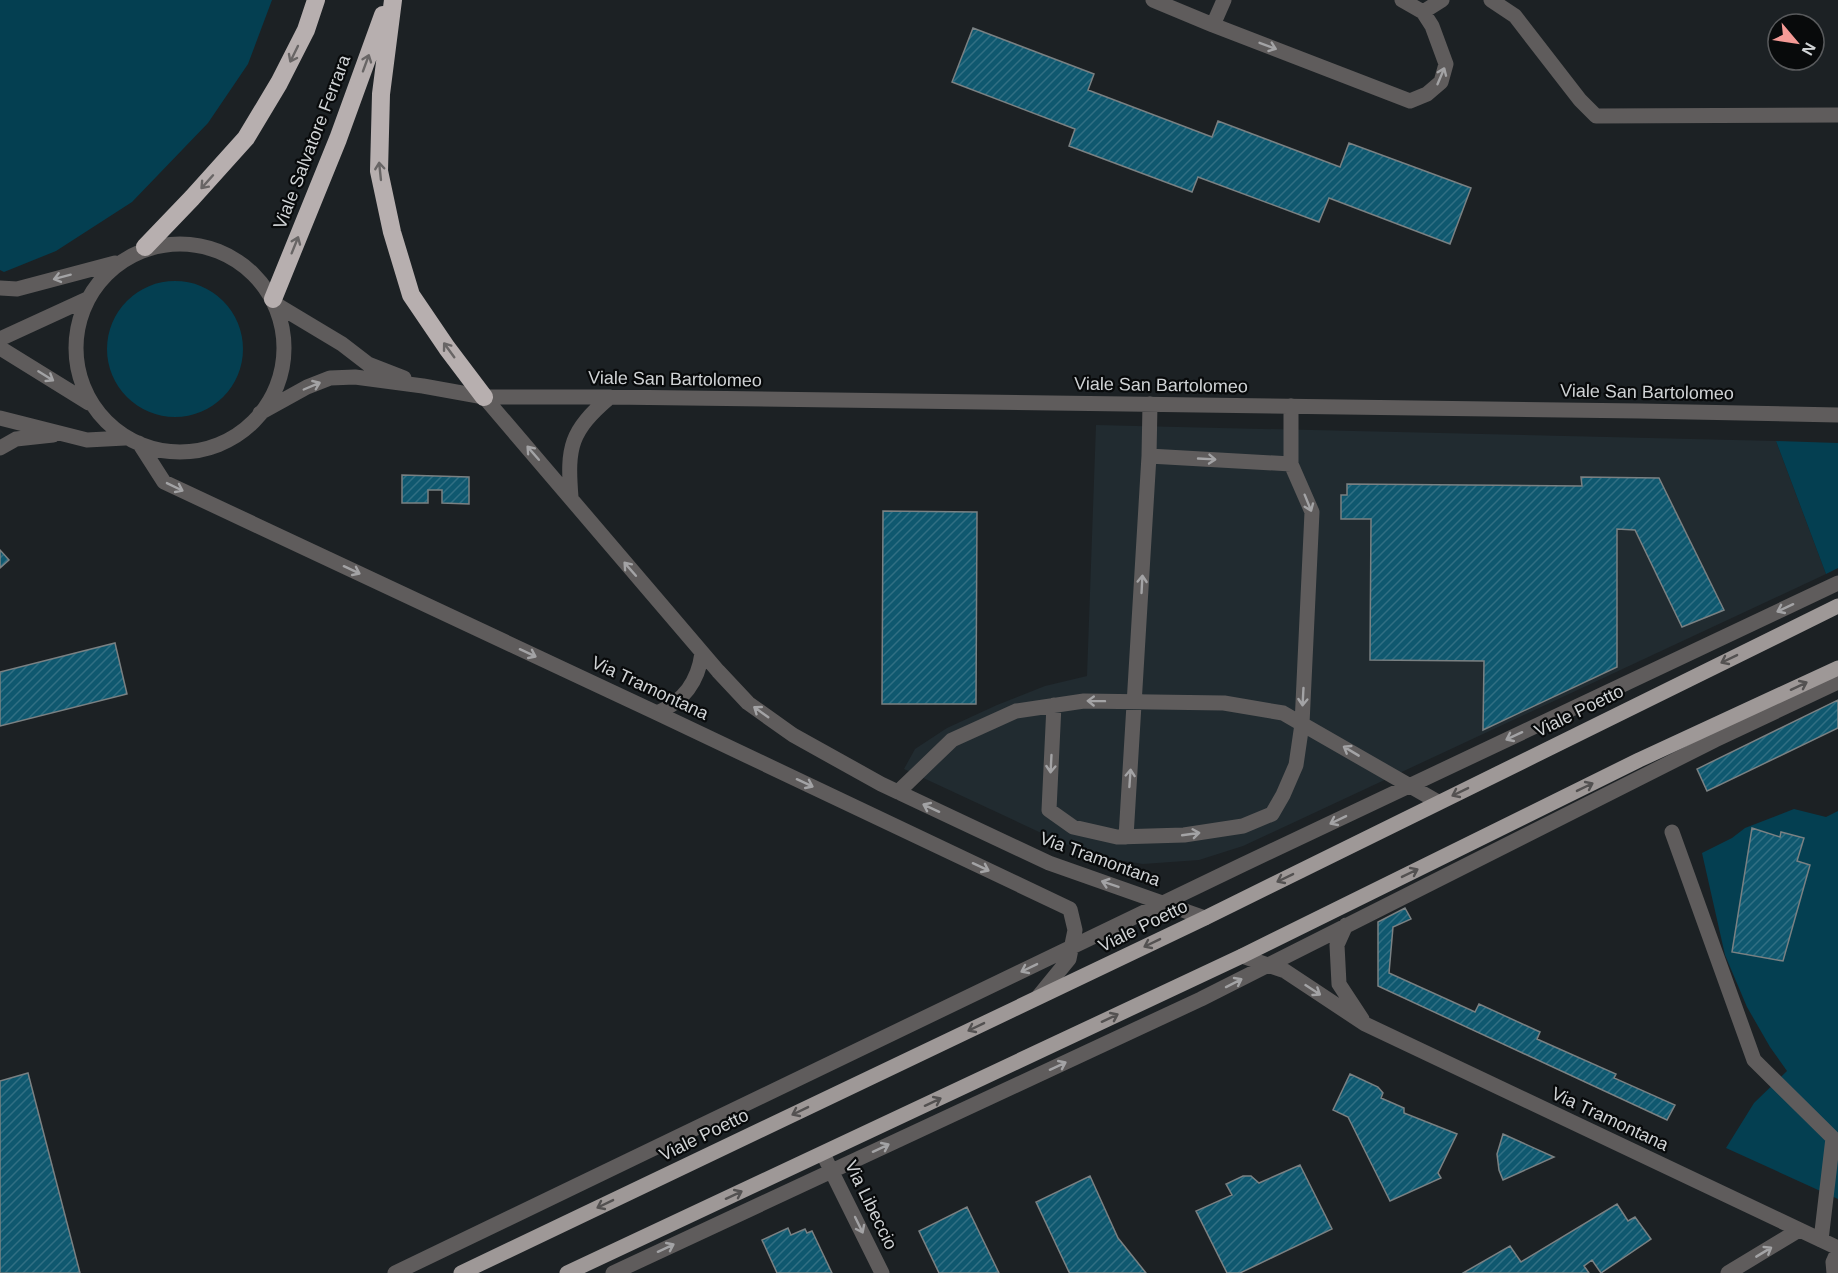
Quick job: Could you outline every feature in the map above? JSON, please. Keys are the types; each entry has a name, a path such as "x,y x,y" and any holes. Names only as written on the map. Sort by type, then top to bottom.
{"highway":[{"path":"145,247 246,138 279,83 306,30 316,0"},
{"path":"391,0 381,94 379,171 392,232 411,295 484,397"},
{"name":"Viale Salvatore Ferrara","path":"275,302 391,0"}],"main road":[{"name":"Viale Poetto","path":"461,1273 1205,918 1838,606"},
{"path":"567,1273 1242,956 1639,760 1838,668"}],"street":[{"path":"1154,0 1410,101 1427,94 1441,82 1446,64 1432,26 1423,12 1402,0"},
{"path":"1213,25 1224,0"},
{"path":"1423,12 1442,0"},
{"path":"1491,0 1515,16 1580,100 1596,116 1838,115"},
{"path":"0,288 17,289 118,262 145,247 167,241 193,242 238,262 264,285 275,302 283,328 284,356 275,389 258,417 230,440 201,452 174,453 132,441 109,428 92,405 81,385 78,360 79,333 87,299 100,280 118,262"},
{"path":"0,339 87,299"},
{"name":"Viale San Bartolomeo","path":"275,302 342,344 368,364 423,386"},
{"path":"0,348 92,405"},
{"name":"Viale San Bartolomeo","path":"260,413 307,387 330,378 355,377 484,397 1150,404 1838,415"},
{"path":"484,397 571,498"},
{"path":"571,498 568,467 573,439 590,414 610,397"},
{"path":"1126,837 1149,456 1150,404"},
{"path":"1054,705 1048,810 1073,827 1117,837 1184,835 1243,826 1272,814 1296,765 1302,724 1312,512 1292,464 1291,406"},
{"path":"0,418 87,440 132,441"},
{"path":"0,448 16,439 109,428"},
{"name":"Via Tramontana","path":"132,441 164,482 1070,909 1075,930 1069,959 1038,997"},
{"path":"1149,456 1292,464"},
{"name":"Via Tramontana","path":"571,498 702,653 748,703 793,735 898,792 1048,863 1205,918"},
{"path":"395,1273 1164,903 1838,583"},
{"path":"657,713 669,708 689,690 696,679 702,653"},
{"path":"613,1273 1190,1005 1704,745 1838,682"},
{"path":"898,792 952,740 1016,711 1084,701 1224,703 1283,713 1438,802"},
{"path":"1672,832 1754,1060 1833,1138 1821,1240"},
{"path":"1358,899 1337,945 1339,984 1365,1024"},
{"name":"Via Tramontana","path":"1242,956 1285,971 1365,1024 1838,1250"},
{"name":"Via Libeccio","path":"824,1154 882,1273"},
{"path":"1728,1273 1799,1230"},
{"path":"1834,1273 1833,1262 1838,1250"}],"shaded area":[{"path":"0,0 272,0 248,64 208,123 132,202 56,251 4,272 0,270"},
{"path":"175,281 201,286 213,292 223,301 232,311 238,323 243,349 238,375 232,387 223,397 213,406 201,412 175,417 149,412 137,406 127,397 118,387 112,375 107,349 112,323 118,311 127,301 137,292 149,286"},
{"path":"1096,425 1776,441 1826,574 1243,846 1199,860 1143,864 1101,857 1065,844 904,769 915,749 947,728 1045,686 1087,676"},
{"path":"1776,441 1838,443 1838,568 1826,574"},
{"path":"1794,809 1826,817 1838,811 1838,1199 1726,1148 1754,1103 1787,1071 1747,1007 1725,955 1702,853 1732,838 1745,828"}],"building":[{"path":"973,28 1094,74 1088,90 1212,137 1218,121 1340,167 1349,143 1471,188 1450,244 1329,198 1319,222 1198,177 1192,192 1069,146 1075,129 952,82"},
{"path":"402,475 469,477 469,504 442,503 442,490 428,490 428,503 402,503"},
{"path":"1581,477 1659,478 1724,610 1682,627 1635,530 1617,529 1617,667 1483,730 1484,661 1370,660 1371,519 1341,519 1341,495 1347,495 1347,484 1582,486"},
{"path":"883,511 977,512 976,704 882,704"},
{"path":"0,550 9,560 0,568"},
{"path":"115,643 127,694 0,726 0,672"},
{"path":"1838,700 1838,728 1707,791 1697,769"},
{"path":"1752,828 1780,837 1781,832 1804,838 1797,861 1810,865 1783,961 1732,952"},
{"path":"1405,908 1411,919 1393,927 1389,973 1475,1012 1479,1004 1540,1032 1537,1039 1616,1074 1614,1078 1675,1105 1667,1120 1378,986 1378,922"},
{"path":"28,1073 80,1273 0,1273 0,1081"},
{"path":"1350,1074 1378,1087 1383,1093 1381,1098 1404,1108 1404,1113 1457,1134 1438,1173 1441,1178 1390,1201 1348,1117 1333,1110"},
{"path":"1503,1134 1554,1157 1503,1180 1497,1154"},
{"path":"1300,1165 1332,1229 1240,1273 1227,1273 1196,1211 1232,1195 1226,1184 1243,1176 1251,1176 1259,1183"},
{"path":"1090,1176 1118,1238 1146,1273 1069,1272 1036,1202"},
{"path":"1617,1204 1628,1221 1635,1217 1651,1239 1601,1273 1592,1260 1584,1266 1589,1273 1463,1273 1510,1246 1521,1262"},
{"path":"967,1207 999,1273 939,1273 919,1231"},
{"path":"788,1228 791,1235 805,1229 807,1233 812,1231 832,1273 777,1273 762,1240"}]}
